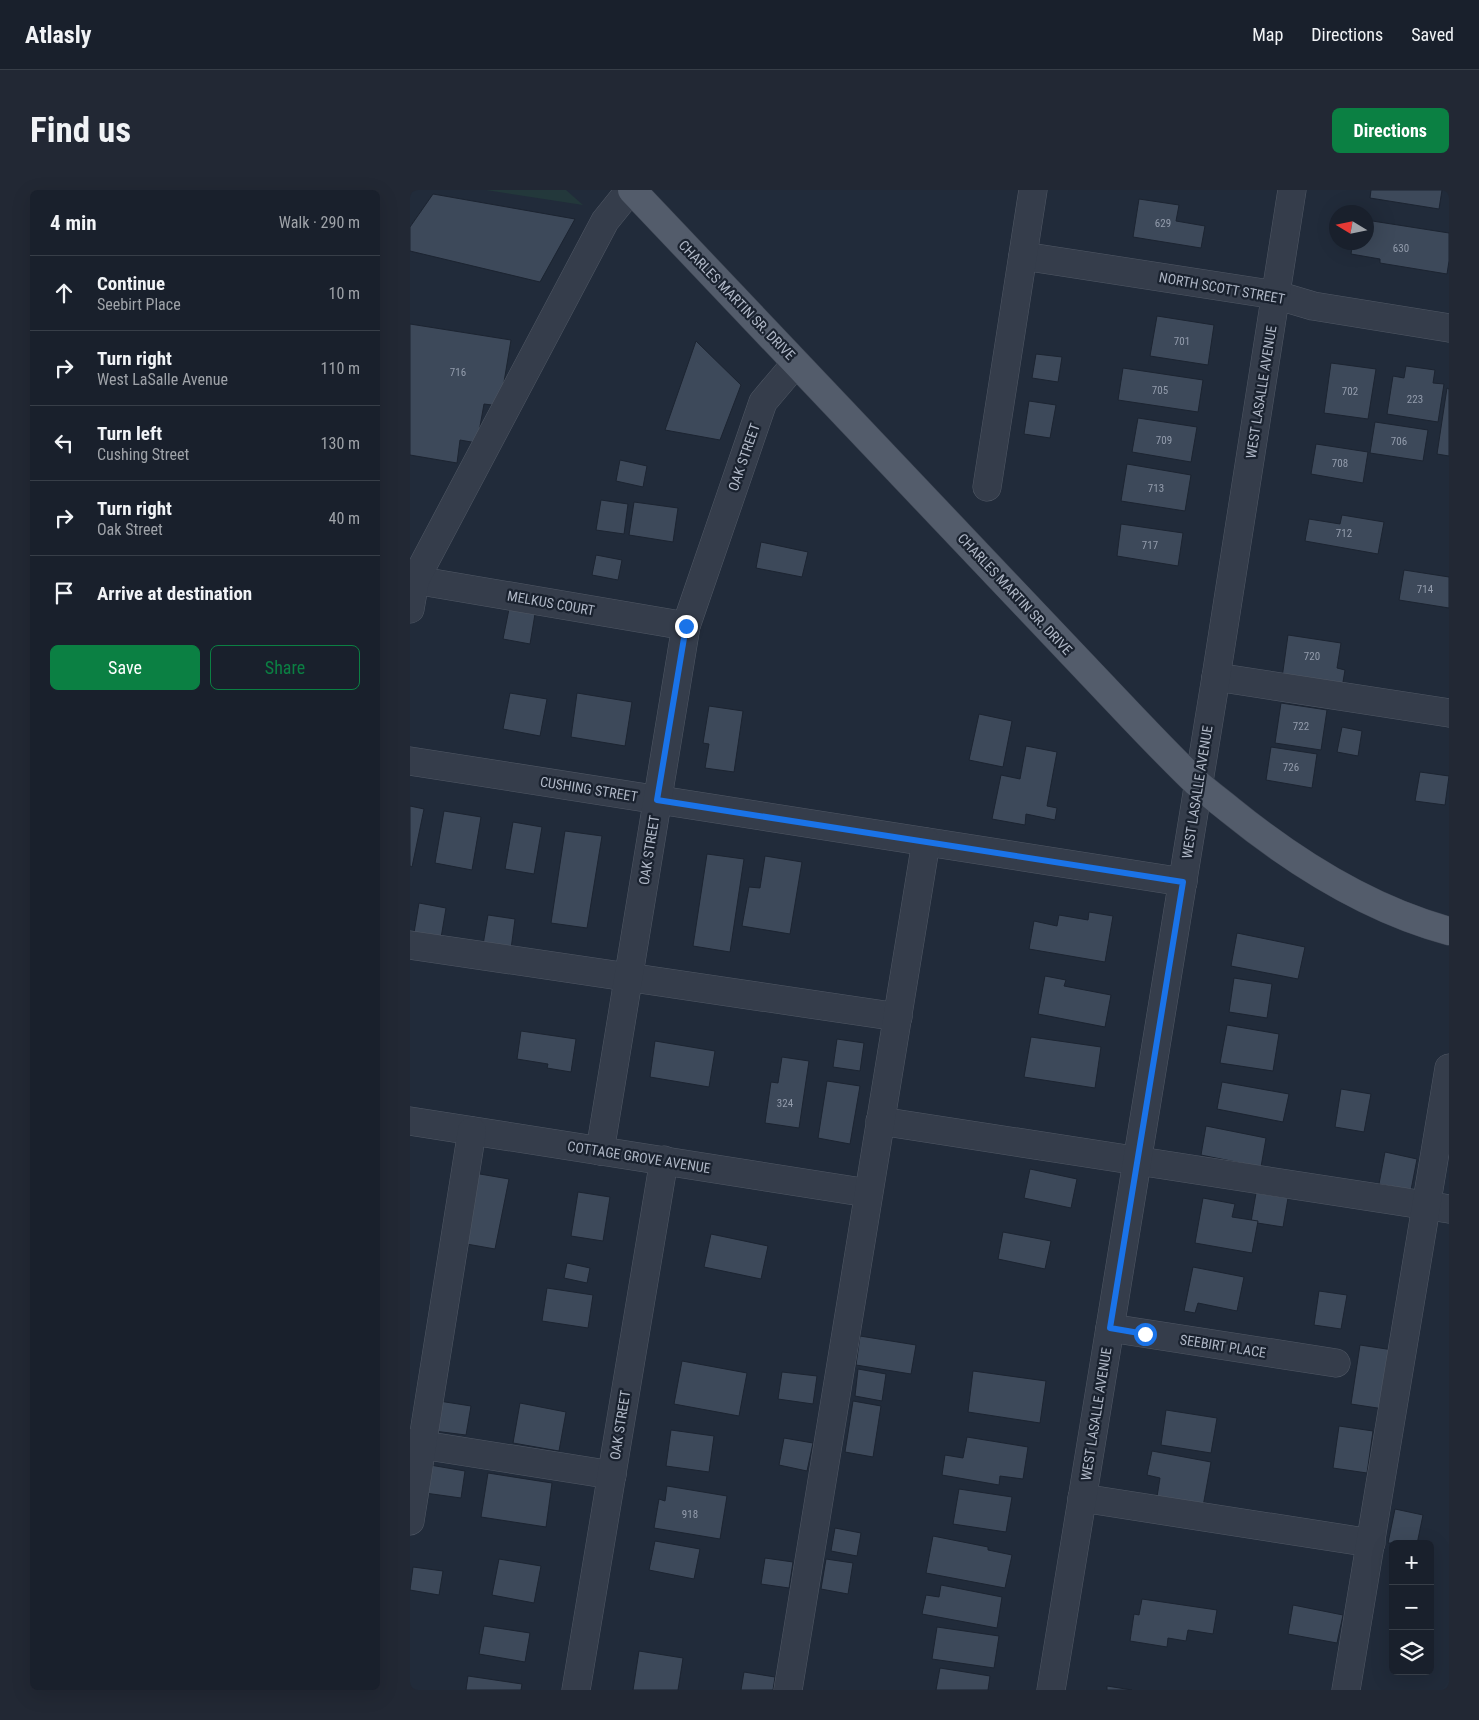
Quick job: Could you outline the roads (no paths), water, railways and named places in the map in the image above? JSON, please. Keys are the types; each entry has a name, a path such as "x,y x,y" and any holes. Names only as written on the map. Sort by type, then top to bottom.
{"main road":[{"name":"CHARLES MARTIN SR. DRIVE","path":"631,190 1198,784 1260,834 1300,862 1345,888 1400,914 1449,931"}],"street":[{"path":"410,609 415,580 605,222 631,190"},
{"path":"987,488 1033,190"},
{"name":"WEST LASALLE AVENUE","path":"1051,1690 1216,677 1292,190"},
{"name":"NORTH SCOTT STREET","path":"1023,256 1276,295 1313,306 1449,328"},
{"name":"OAK STREET","path":"600,1151 686,626 763,402 796,363"},
{"name":"MELKUS COURT","path":"415,580 686,626"},
{"path":"1216,677 1449,713"},
{"name":"CUSHING STREET","path":"410,761 1183,882"},
{"path":"788,1690 926,842"},
{"path":"410,946 898,1017"},
{"path":"1346,1690 1371,1544 1438,1207 1449,1068"},
{"name":"COTTAGE GROVE AVENUE","path":"410,1121 868,1193"},
{"path":"880,1121 1438,1207"},
{"path":"410,1520 417,1444 472,1131"},
{"name":"OAK STREET","path":"576,1690 664,1160"},
{"name":"SEEBIRT PLACE","path":"1110,1328 1336,1364"},
{"path":"417,1444 612,1475"},
{"path":"1082,1498 1371,1544"}]}
